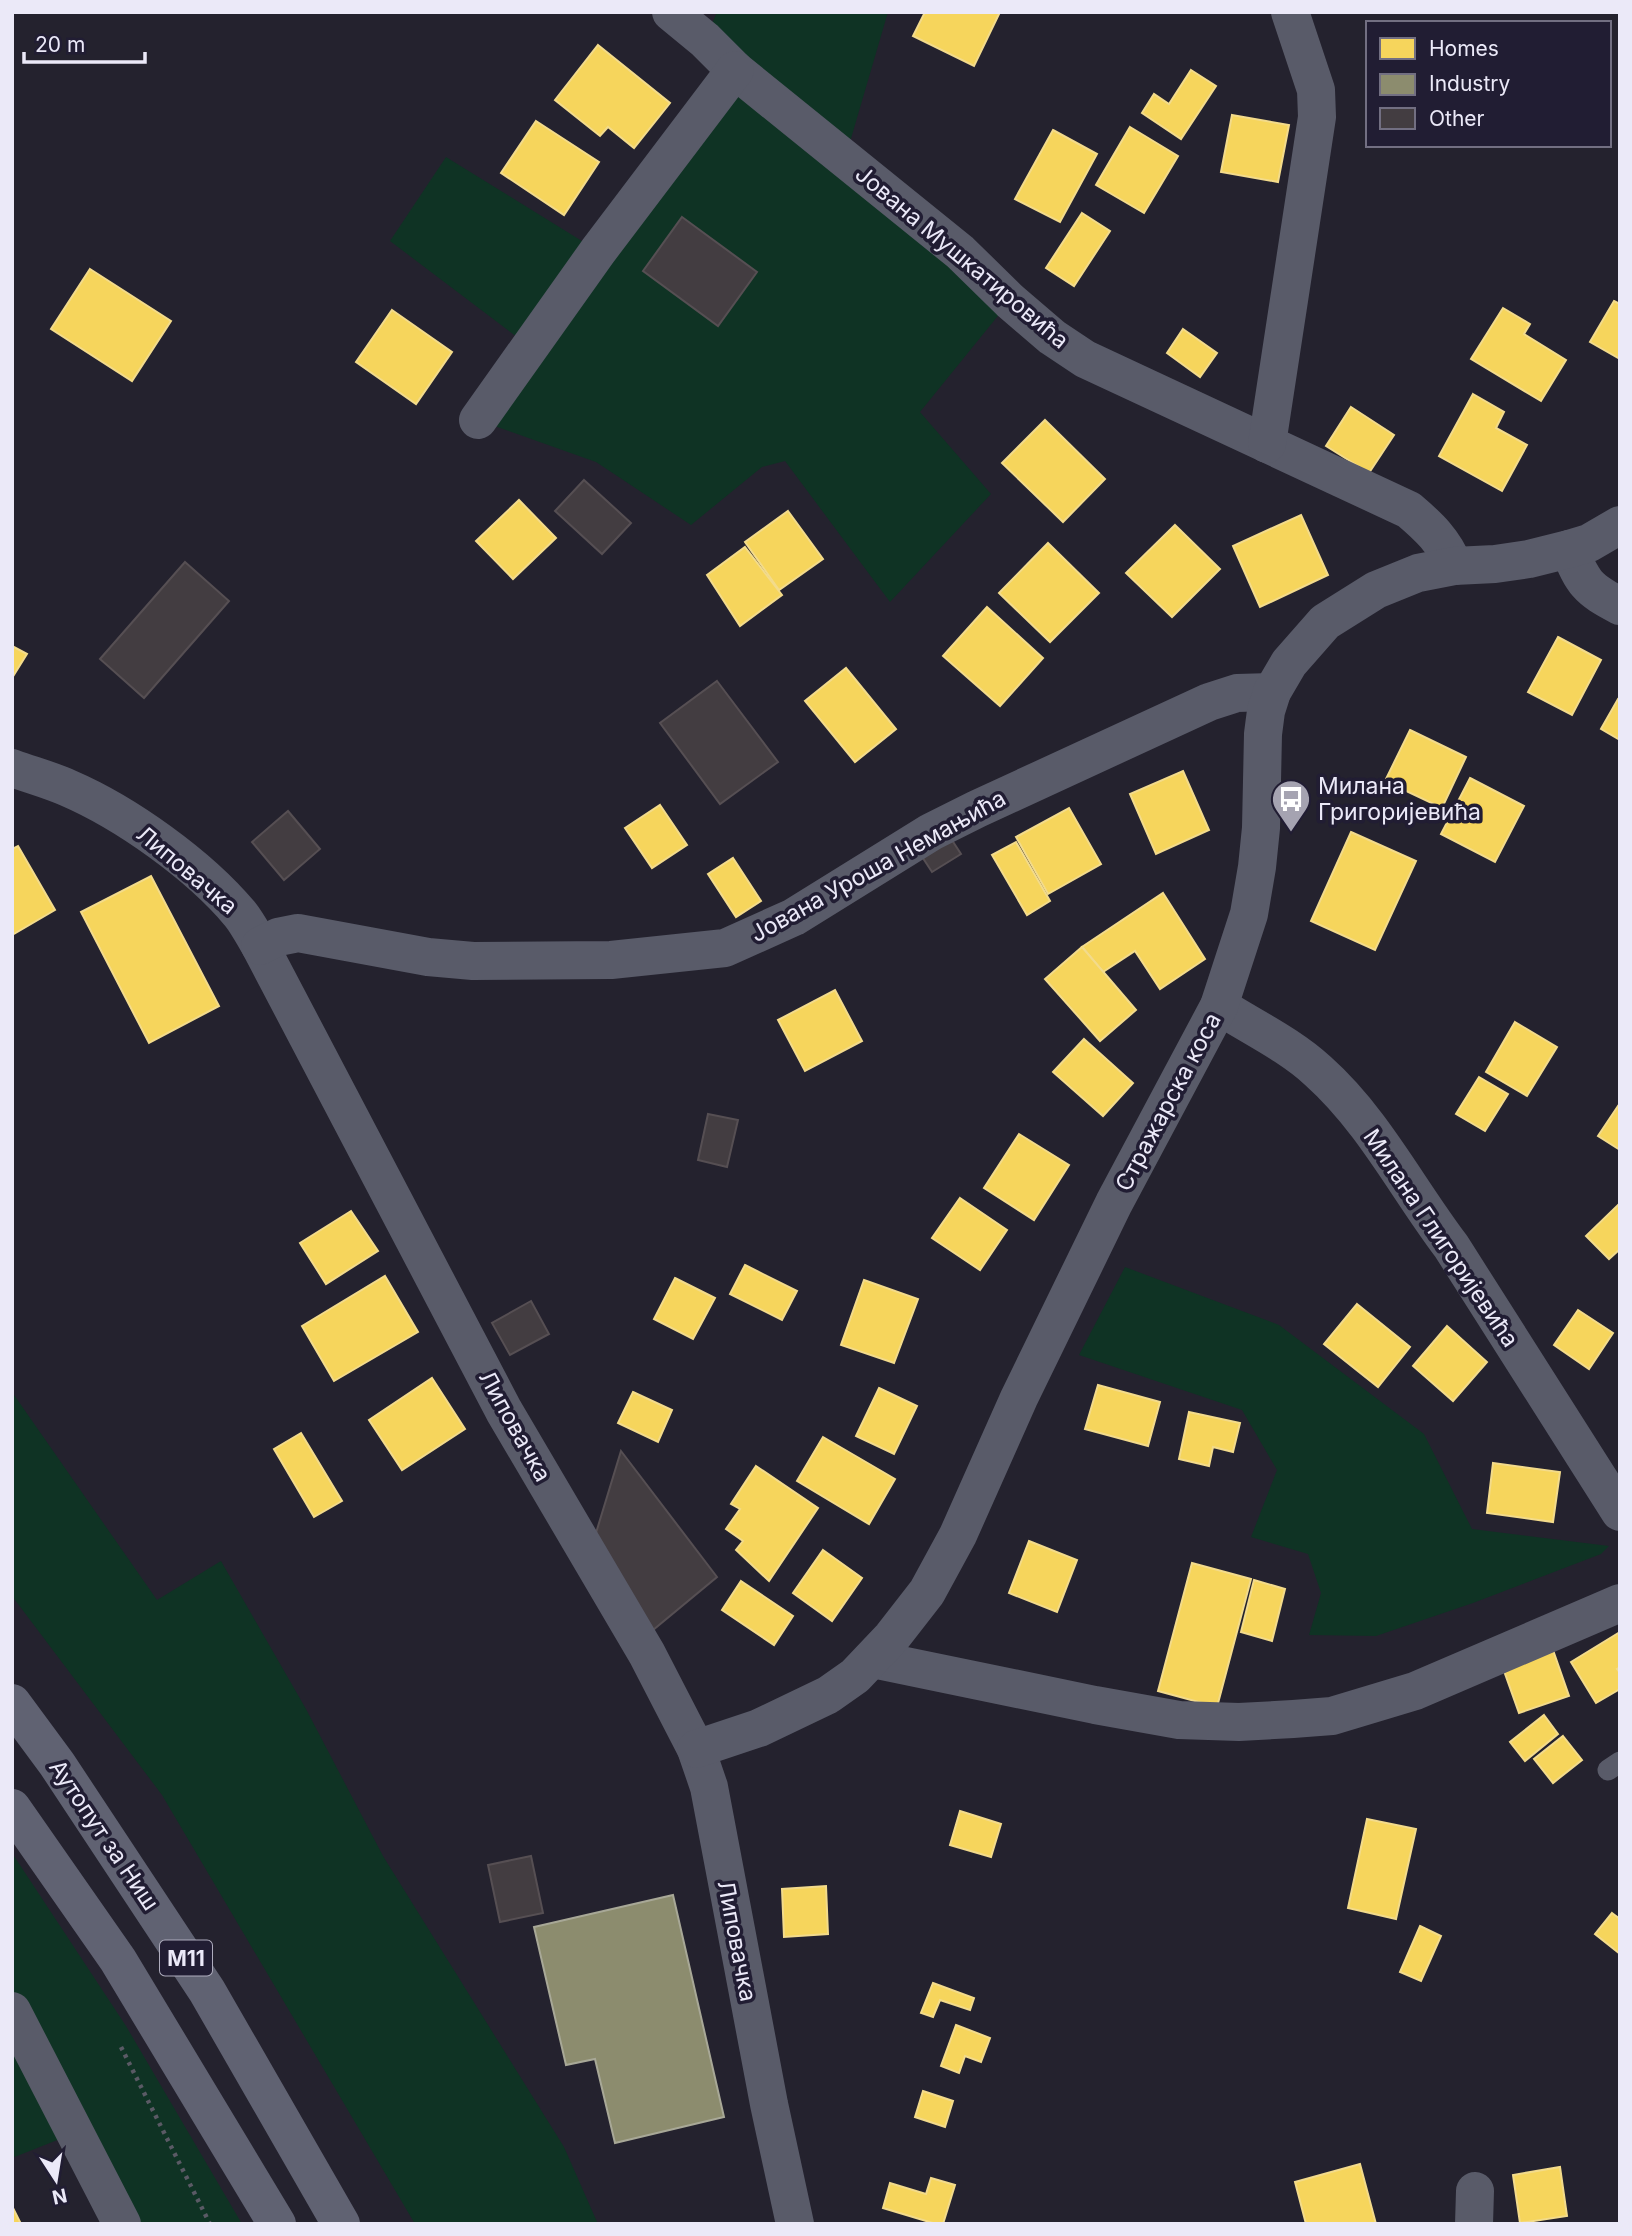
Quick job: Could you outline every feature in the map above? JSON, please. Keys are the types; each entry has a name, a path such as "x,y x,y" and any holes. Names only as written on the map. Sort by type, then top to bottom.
{"highway":[{"name":"Аутопут за Ниш","path":"12,1703 57,1764 206,1990 341,2224"},
{"name":"M11","path":"12,1808 124,1970 277,2224"}],"street":[{"name":"Јована Мушкатировића","path":"671,12 711,26 735,70 960,251 1010,301 1052,337 1085,359 1409,510 1447,547 1454,566"},
{"path":"1267,444 1317,117 1316,90 1290,12"},
{"path":"478,419 598,251 735,70"},
{"name":"Стражарска коса","path":"696,1749 759,1728 828,1695 855,1676 872,1659 927,1592 958,1535 1019,1398 1114,1203 1219,1006 1249,914 1257,867 1266,711 1272,692 1289,663 1325,622 1376,590 1418,573 1454,566 1495,564 1569,549 1589,543 1620,525"},
{"path":"1569,549 1580,576 1594,592 1620,606"},
{"name":"Јована Уроша Немањића","path":"260,946 278,937 298,933 428,957 473,961 611,960 725,948 794,917 931,832 977,809 1209,702 1237,693 1272,692"},
{"name":"Липовачка","path":"12,768 68,788 107,807 152,835 241,915 260,946 504,1411 647,1654 696,1749 709,1787 756,2037 795,2224"},
{"name":"Милана Глигоријевића","path":"1219,1006 1316,1069 1343,1096 1379,1142 1451,1246 1620,1512"},
{"path":"872,1659 1179,1720 1239,1722 1293,1719 1332,1716 1415,1691 1620,1603"},
{"path":"12,2011 122,2224"}],"path":[{"path":"120,2045 210,2224"}],"green space":[{"path":"717,12 888,12 845,159 1010,301 920,412 991,494 890,602 785,461 762,467 691,525 596,462 478,420 530,347 390,241 446,157 598,251 735,70 705,40"},
{"path":"1125,1267 1279,1325 1424,1434 1472,1529 1609,1546 1601,1554 1473,1603 1376,1636 1309,1635 1321,1593 1308,1554 1251,1537 1277,1470 1242,1410 1079,1355"},
{"path":"12,1392 157,1600 221,1561 306,1709 383,1856 564,2147 598,2224 415,2224 162,1795 12,1596"},
{"path":"12,1853 126,2026 242,2224 121,2224 75,2133 12,2158"}],"building: Homes":[{"path":"925,12 1000,12 974,66 913,36"},
{"path":"598,45 670,103 634,148 608,127 600,136 555,100"},
{"path":"1191,70 1216,86 1181,139 1142,113 1154,94 1169,104"},
{"path":"1232,115 1289,125 1278,182 1221,172"},
{"path":"536,121 599,162 564,215 501,173"},
{"path":"1130,127 1178,156 1144,213 1096,185"},
{"path":"1053,130 1097,154 1060,222 1015,199"},
{"path":"1082,213 1110,231 1074,286 1046,268"},
{"path":"90,269 171,321 132,381 51,329"},
{"path":"1614,301 1620,304 1620,359 1590,342"},
{"path":"1503,308 1530,324 1524,334 1566,360 1541,401 1471,359"},
{"path":"392,310 452,352 416,404 356,362"},
{"path":"1183,329 1217,353 1200,377 1167,353"},
{"path":"1473,394 1504,412 1496,428 1527,445 1502,491 1439,456"},
{"path":"1351,407 1394,435 1369,473 1326,446"},
{"path":"1045,420 1105,479 1063,522 1002,463"},
{"path":"519,500 556,538 513,579 476,541"},
{"path":"788,511 823,559 779,590 745,542"},
{"path":"1301,515 1328,575 1260,607 1233,546"},
{"path":"1175,525 1220,569 1172,617 1126,573"},
{"path":"1048,543 1099,593 1050,642 999,593"},
{"path":"745,547 782,595 740,626 707,575"},
{"path":"987,607 1043,658 1000,706 943,656"},
{"path":"1558,637 1601,660 1572,715 1528,692"},
{"path":"12,646 27,654 12,678"},
{"path":"846,668 896,729 855,762 805,701"},
{"path":"1618,699 1620,700 1620,740 1601,729"},
{"path":"1410,730 1466,757 1442,808 1385,781"},
{"path":"1183,771 1209,830 1156,854 1130,794"},
{"path":"1470,778 1524,806 1495,862 1441,834"},
{"path":"660,805 687,845 652,868 625,828"},
{"path":"1069,808 1101,864 1048,894 1016,837"},
{"path":"1351,832 1416,861 1375,950 1311,921"},
{"path":"1016,842 1050,901 1027,915 992,855"},
{"path":"18,846 55,910 12,935 12,849"},
{"path":"733,858 761,901 736,917 708,874"},
{"path":"151,876 219,1006 149,1043 81,912"},
{"path":"1163,893 1205,959 1160,989 1135,951 1103,972 1082,947"},
{"path":"1082,947 1136,1010 1100,1041 1045,979"},
{"path":"835,990 862,1041 805,1071 778,1020"},
{"path":"1515,1022 1557,1047 1527,1096 1486,1072"},
{"path":"1084,1039 1133,1083 1103,1116 1053,1072"},
{"path":"1479,1077 1508,1094 1485,1131 1456,1114"},
{"path":"1620,1103 1620,1150 1598,1136"},
{"path":"1019,1134 1069,1165 1034,1220 984,1188"},
{"path":"960,1198 1007,1230 980,1270 932,1238"},
{"path":"1620,1203 1620,1249 1609,1259 1586,1236"},
{"path":"351,1211 378,1251 326,1284 300,1243"},
{"path":"745,1265 797,1291 782,1320 730,1294"},
{"path":"385,1276 418,1332 334,1381 302,1326"},
{"path":"675,1278 715,1298 693,1339 654,1319"},
{"path":"864,1280 918,1299 894,1363 841,1345"},
{"path":"1357,1304 1410,1347 1378,1387 1324,1344"},
{"path":"1578,1310 1613,1333 1589,1369 1554,1345"},
{"path":"1447,1326 1487,1362 1453,1401 1413,1366"},
{"path":"432,1378 465,1429 402,1470 369,1420"},
{"path":"1098,1385 1160,1402 1148,1446 1085,1429"},
{"path":"879,1388 917,1406 894,1454 856,1436"},
{"path":"633,1392 672,1410 658,1442 618,1423"},
{"path":"1189,1412 1240,1423 1233,1452 1213,1447 1209,1466 1179,1459"},
{"path":"301,1433 342,1501 314,1517 274,1449"},
{"path":"823,1437 895,1479 869,1524 797,1481"},
{"path":"1493,1463 1560,1472 1553,1522 1487,1513"},
{"path":"756,1466 818,1508 769,1581 736,1550 743,1541 726,1529 740,1509 731,1504"},
{"path":"1029,1541 1077,1560 1057,1612 1009,1593"},
{"path":"823,1550 862,1578 832,1621 793,1593"},
{"path":"1192,1563 1251,1579 1217,1707 1158,1691"},
{"path":"1254,1580 1285,1589 1272,1641 1241,1632"},
{"path":"741,1581 793,1616 774,1645 722,1610"},
{"path":"1620,1632 1620,1667 1617,1669 1620,1673 1620,1689 1596,1703 1571,1662"},
{"path":"1553,1650 1569,1696 1519,1713 1503,1668"},
{"path":"1544,1715 1558,1734 1525,1761 1510,1742"},
{"path":"1563,1736 1582,1760 1553,1783 1534,1759"},
{"path":"960,1811 1001,1824 991,1857 950,1845"},
{"path":"1367,1819 1416,1829 1396,1919 1348,1908"},
{"path":"826,1886 828,1934 784,1937 782,1889"},
{"path":"1612,1913 1620,1919 1620,1954 1595,1934"},
{"path":"1420,1926 1441,1936 1421,1981 1400,1972"},
{"path":"933,1983 974,1998 970,2010 940,2000 933,2017 921,2013"},
{"path":"956,2025 990,2038 981,2062 965,2056 959,2073 941,2066"},
{"path":"923,2091 953,2101 945,2127 915,2117"},
{"path":"1360,2164 1376,2224 1306,2224 1295,2182"},
{"path":"1560,2167 1567,2216 1520,2223 1513,2175"},
{"path":"931,2178 955,2185 943,2224 883,2208 890,2183 926,2194"},
{"path":"12,2206 21,2224 12,2224"}],"building: Industry":[{"path":"673,1895 724,2117 615,2143 595,2059 566,2065 534,1927"}],"building: Other":[{"path":"682,217 757,272 718,326 643,271"},
{"path":"584,480 631,523 602,554 555,511"},
{"path":"185,562 229,601 144,698 100,659"},
{"path":"717,681 778,762 720,804 660,723"},
{"path":"288,811 320,849 284,880 252,842"},
{"path":"946,831 961,854 932,872 917,849"},
{"path":"708,1114 738,1120 727,1167 698,1160"},
{"path":"531,1301 549,1334 510,1355 492,1323"},
{"path":"621,1451 717,1577 653,1630 592,1546"},
{"path":"531,1856 543,1913 500,1922 488,1865"}],"place":[{"name":"Милана Григоријевића","path":"1291,833"}]}
